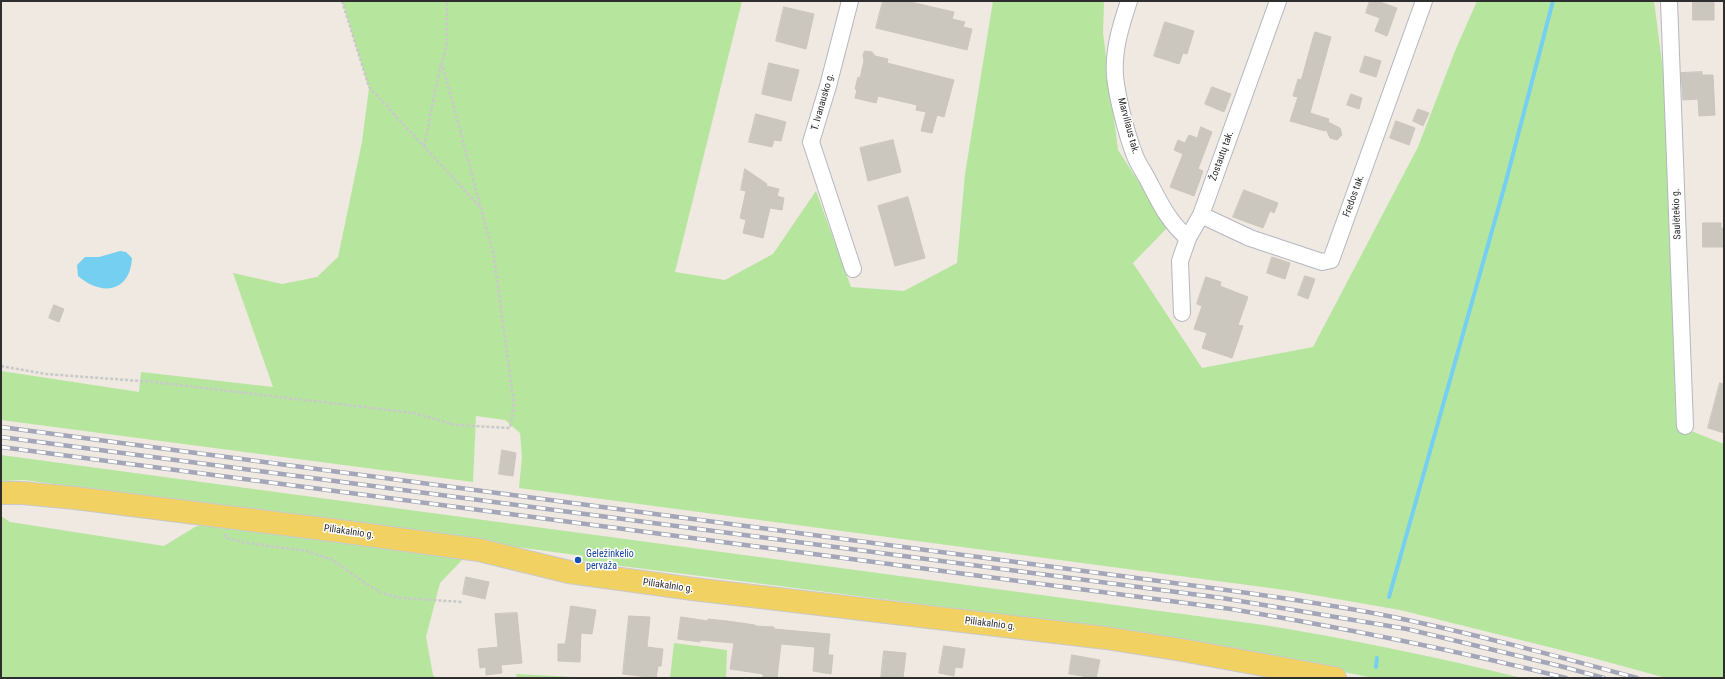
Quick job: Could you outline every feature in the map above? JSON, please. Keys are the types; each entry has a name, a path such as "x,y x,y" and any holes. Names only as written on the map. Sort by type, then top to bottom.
{"main road":[{"name":"Piliakalnio g.","path":"1,493 22,493 75,498 479,550 569,572 1106,638 1182,650 1335,678"}],"street":[{"name":"T. Ivanausko g.","path":"850,1 811,142 853,269"},
{"name":"Marviliaus tak.","path":"1129,1 1120,28 1116,55 1115,76 1122,110 1135,156 1165,213 1188,238"},
{"name":"Žostautų tak.","path":"1182,313 1180,261 1188,238 1200,214 1278,1"},
{"name":"Fredos tak.","path":"1200,214 1250,238 1322,262 1331,260 1424,1"},
{"name":"Saulėtekio g.","path":"1669,1 1685,426"}],"path":[{"path":"342,1 369,88 481,207"},
{"path":"424,146 447,43 447,1"},
{"path":"1,366 46,374 154,382 414,413 455,425 510,428 514,405 494,257 442,63"},
{"path":"221,516 226,538 247,543 307,551 333,560 364,583 382,593 402,598 463,602"}],"green space":[{"path":"342,1 742,1 675,272 725,280 773,254 816,191 851,287 904,291 957,263 965,174 993,1 1104,1 1103,33 1118,150 1168,227 1133,263 1202,368 1313,347 1418,147 1455,51 1477,1 1654,1 1665,85 1676,425 1724,444 1724,678 1666,678 1593,658 1400,610 1285,590 519,488 522,457 520,433 505,420 476,416 473,482 1,420 1,371 139,392 141,372 273,387 233,273 282,284 317,277 338,257 362,142 369,88"},
{"path":"1,455 1264,625 1393,649 1522,678 1373,678 1284,660 1071,623 582,561 583,556 24,480 1,481"},
{"path":"1,516 10,522 164,546 195,527 204,524 464,558 440,583 426,637 433,675 436,678 1,678"},
{"path":"674,643 727,650 726,678 670,678"},
{"path":"516,674 591,678 517,678"}],"water":[{"path":"120,251 126,252 132,258 130,270 126,278 120,284 113,288 96,287 78,276 77,265 85,257 99,257"}],"building":[{"path":"883,1 906,1 954,12 952,19 965,22 963,27 972,29 967,50 876,28"},
{"path":"1370,1 1377,1 1397,8 1387,36 1375,31 1380,18 1366,13"},
{"path":"1693,1 1714,1 1714,20 1693,20"},
{"path":"784,7 814,14 806,49 776,41"},
{"path":"1165,22 1194,31 1187,54 1183,53 1179,64 1154,56"},
{"path":"1315,32 1331,37 1310,113 1329,119 1328,122 1340,128 1342,135 1337,140 1330,138 1326,129 1325,131 1290,121 1298,97 1293,96 1298,79 1301,80"},
{"path":"865,51 872,52 875,56 888,59 887,63 954,80 944,117 937,115 932,133 921,131 926,112 916,110 917,105 878,96 876,103 855,98 857,90 855,89 858,77 860,78 864,61 863,55"},
{"path":"1365,56 1381,61 1376,77 1360,72"},
{"path":"769,63 799,70 791,101 762,94"},
{"path":"1702,72 1702,75 1713,75 1715,115 1699,116 1698,99 1683,100 1681,73"},
{"path":"1212,87 1231,94 1224,112 1205,104"},
{"path":"1351,94 1362,98 1359,109 1347,105"},
{"path":"1418,109 1429,113 1423,126 1413,121"},
{"path":"756,114 786,122 781,141 774,140 772,147 749,142"},
{"path":"1396,121 1415,128 1409,145 1390,138"},
{"path":"1201,127 1212,132 1198,169 1203,171 1194,196 1170,187 1183,154 1174,150 1178,140 1185,143 1189,135 1197,138"},
{"path":"893,140 901,172 868,181 860,148"},
{"path":"745,169 767,184 766,186 779,189 777,196 784,198 782,210 770,208 763,238 743,233 746,220 740,218 746,191 741,190"},
{"path":"1244,190 1278,203 1274,213 1270,211 1263,228 1233,217"},
{"path":"908,197 925,258 895,266 878,206"},
{"path":"1703,223 1721,223 1721,228 1724,228 1724,247 1703,247"},
{"path":"1272,257 1290,263 1285,279 1267,273"},
{"path":"1305,276 1315,279 1308,299 1298,295"},
{"path":"1206,277 1221,282 1220,286 1248,297 1238,325 1243,326 1232,358 1202,348 1207,333 1194,329 1202,306 1197,304"},
{"path":"54,305 64,309 59,322 49,318"},
{"path":"1720,383 1724,384 1724,433 1708,428"},
{"path":"502,450 516,453 513,476 499,474"},
{"path":"466,577 489,582 485,599 463,594"},
{"path":"571,606 596,610 592,634 581,633 580,662 558,661 558,644 565,644"},
{"path":"517,613 522,663 501,665 502,673 486,675 486,667 480,668 478,649 498,647 495,614"},
{"path":"629,616 650,617 647,647 663,649 661,666 658,666 656,678 623,674"},
{"path":"681,617 774,627 774,629 830,634 828,655 833,655 831,674 813,671 815,647 781,644 777,678 763,677 763,674 730,669 734,643 700,640 700,642 678,639"},
{"path":"944,646 965,649 962,668 955,667 954,676 939,673"},
{"path":"884,651 906,653 903,678 881,678"},
{"path":"1072,655 1100,660 1096,678 1069,674"}],"waterway":[{"path":"1389,597 1506,181 1553,1"},
{"path":"1376,667 1377,658"}],"railway":[{"path":"1,427 1219,589 1306,602 1424,624 1637,678"},
{"path":"1,437 1222,598 1407,629 1604,678"},
{"path":"1,447 1231,609 1399,640 1566,678"}],"place":[{"name":"Geležinkelio pervaža","path":"578,560"}]}
